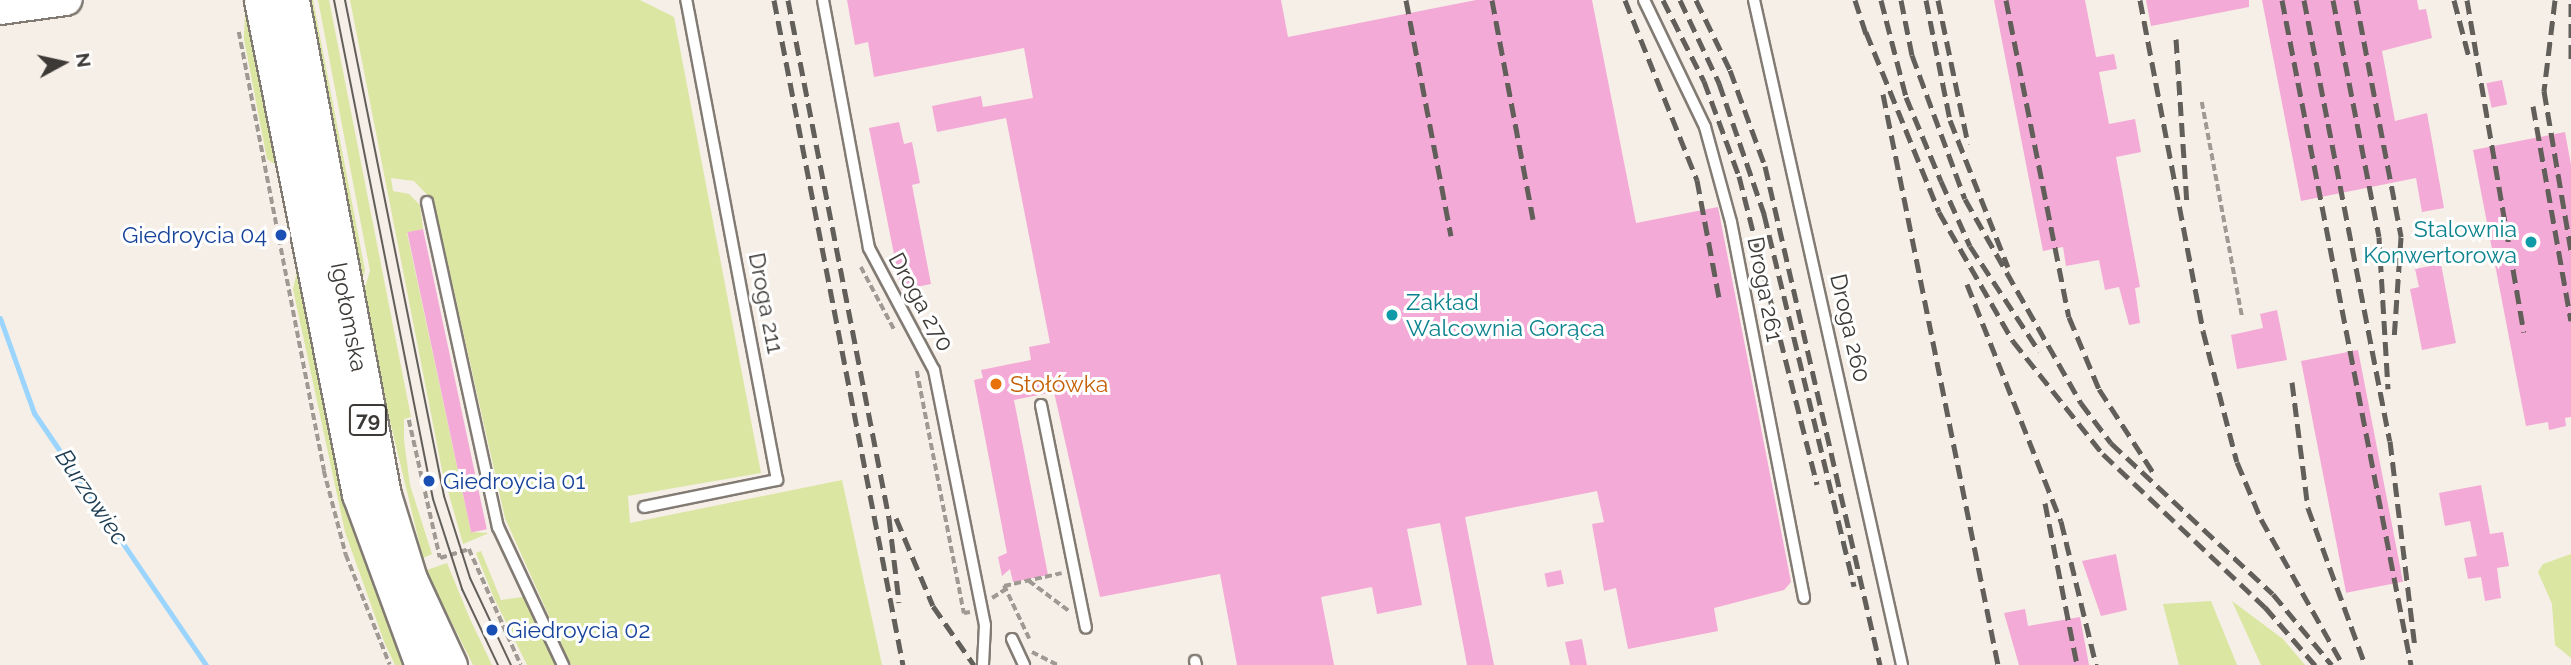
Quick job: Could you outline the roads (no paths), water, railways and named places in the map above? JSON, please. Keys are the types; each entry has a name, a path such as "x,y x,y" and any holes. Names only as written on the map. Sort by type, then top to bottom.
{"main road":[{"name":"Igołomska","path":"292,0 384,495 410,579 450,665"},
{"name":"Igołomska","path":"250,9 359,494 422,665"}],"street":[{"path":"0,9 60,1"}],"lane":[{"name":"Droga 211","path":"643,507 777,480 686,0"},
{"name":"Droga 270","path":"823,0 869,248 934,370 985,625 983,665"},
{"name":"Droga 261","path":"1644,0 1705,127 1731,222 1804,598"},
{"name":"Droga 260","path":"1754,0 1902,665"},
{"path":"427,202 498,527 563,665"},
{"path":"1041,405 1086,626"},
{"path":"1012,634 1024,665"}],"waterway":[{"name":"Burzowiec","path":"0,318 34,413 206,665"}],"tram line":[{"path":"334,0 433,499 462,589 498,665"},
{"path":"345,0 444,496 470,578 511,665"}],"railway":[{"path":"774,0 903,665"},
{"path":"788,0 889,518 899,602"},
{"path":"1406,0 1451,236"},
{"path":"1492,0 1533,219"},
{"path":"1625,0 1697,180 1719,297"},
{"path":"1663,0 1704,81 1739,176 1817,484"},
{"path":"1680,0 1719,83 1764,214 1854,586"},
{"path":"1696,0 1730,70 1765,166 1880,665"},
{"path":"1855,0 1868,40"},
{"path":"1881,0 1906,97 1970,246 2039,351"},
{"path":"1901,0 1912,55 1965,199 2081,403 2111,443 2273,594 2332,665"},
{"path":"1926,0 1950,120 2008,267"},
{"path":"1938,0 1968,144"},
{"path":"2006,0 2069,317 2099,389 2153,472"},
{"path":"2140,0 2203,331 2237,462 2261,519 2343,665"},
{"path":"2282,0 2411,665"},
{"path":"2304,0 2390,441 2415,648"},
{"path":"2333,0 2379,237 2388,389"},
{"path":"2356,0 2401,237 2394,339"},
{"path":"2454,0 2469,57"},
{"path":"2467,0 2524,332"},
{"path":"2555,0 2544,91 2571,251"},
{"path":"2571,3 2571,64"},
{"path":"1866,32 1939,212 2013,341 2103,454 2265,607 2315,665"},
{"path":"2176,39 2187,205"},
{"path":"1883,94 1998,665"},
{"path":"2533,106 2571,321"},
{"path":"1967,284 2061,521 2096,665"},
{"path":"2292,382 2308,508 2365,665"},
{"path":"2045,503 2077,665"},
{"path":"896,518 933,606 974,665"}],"place":[{"name":"Giedroycia 04","path":"281,235"},
{"name":"Stalownia Konwertorowa","path":"2531,242"},
{"name":"Zakład Walcownia Gorąca","path":"1392,315"},
{"name":"Stołówka","path":"996,384"},
{"name":"Giedroycia 01","path":"429,481"},
{"name":"Giedroycia 02","path":"492,630"}]}
